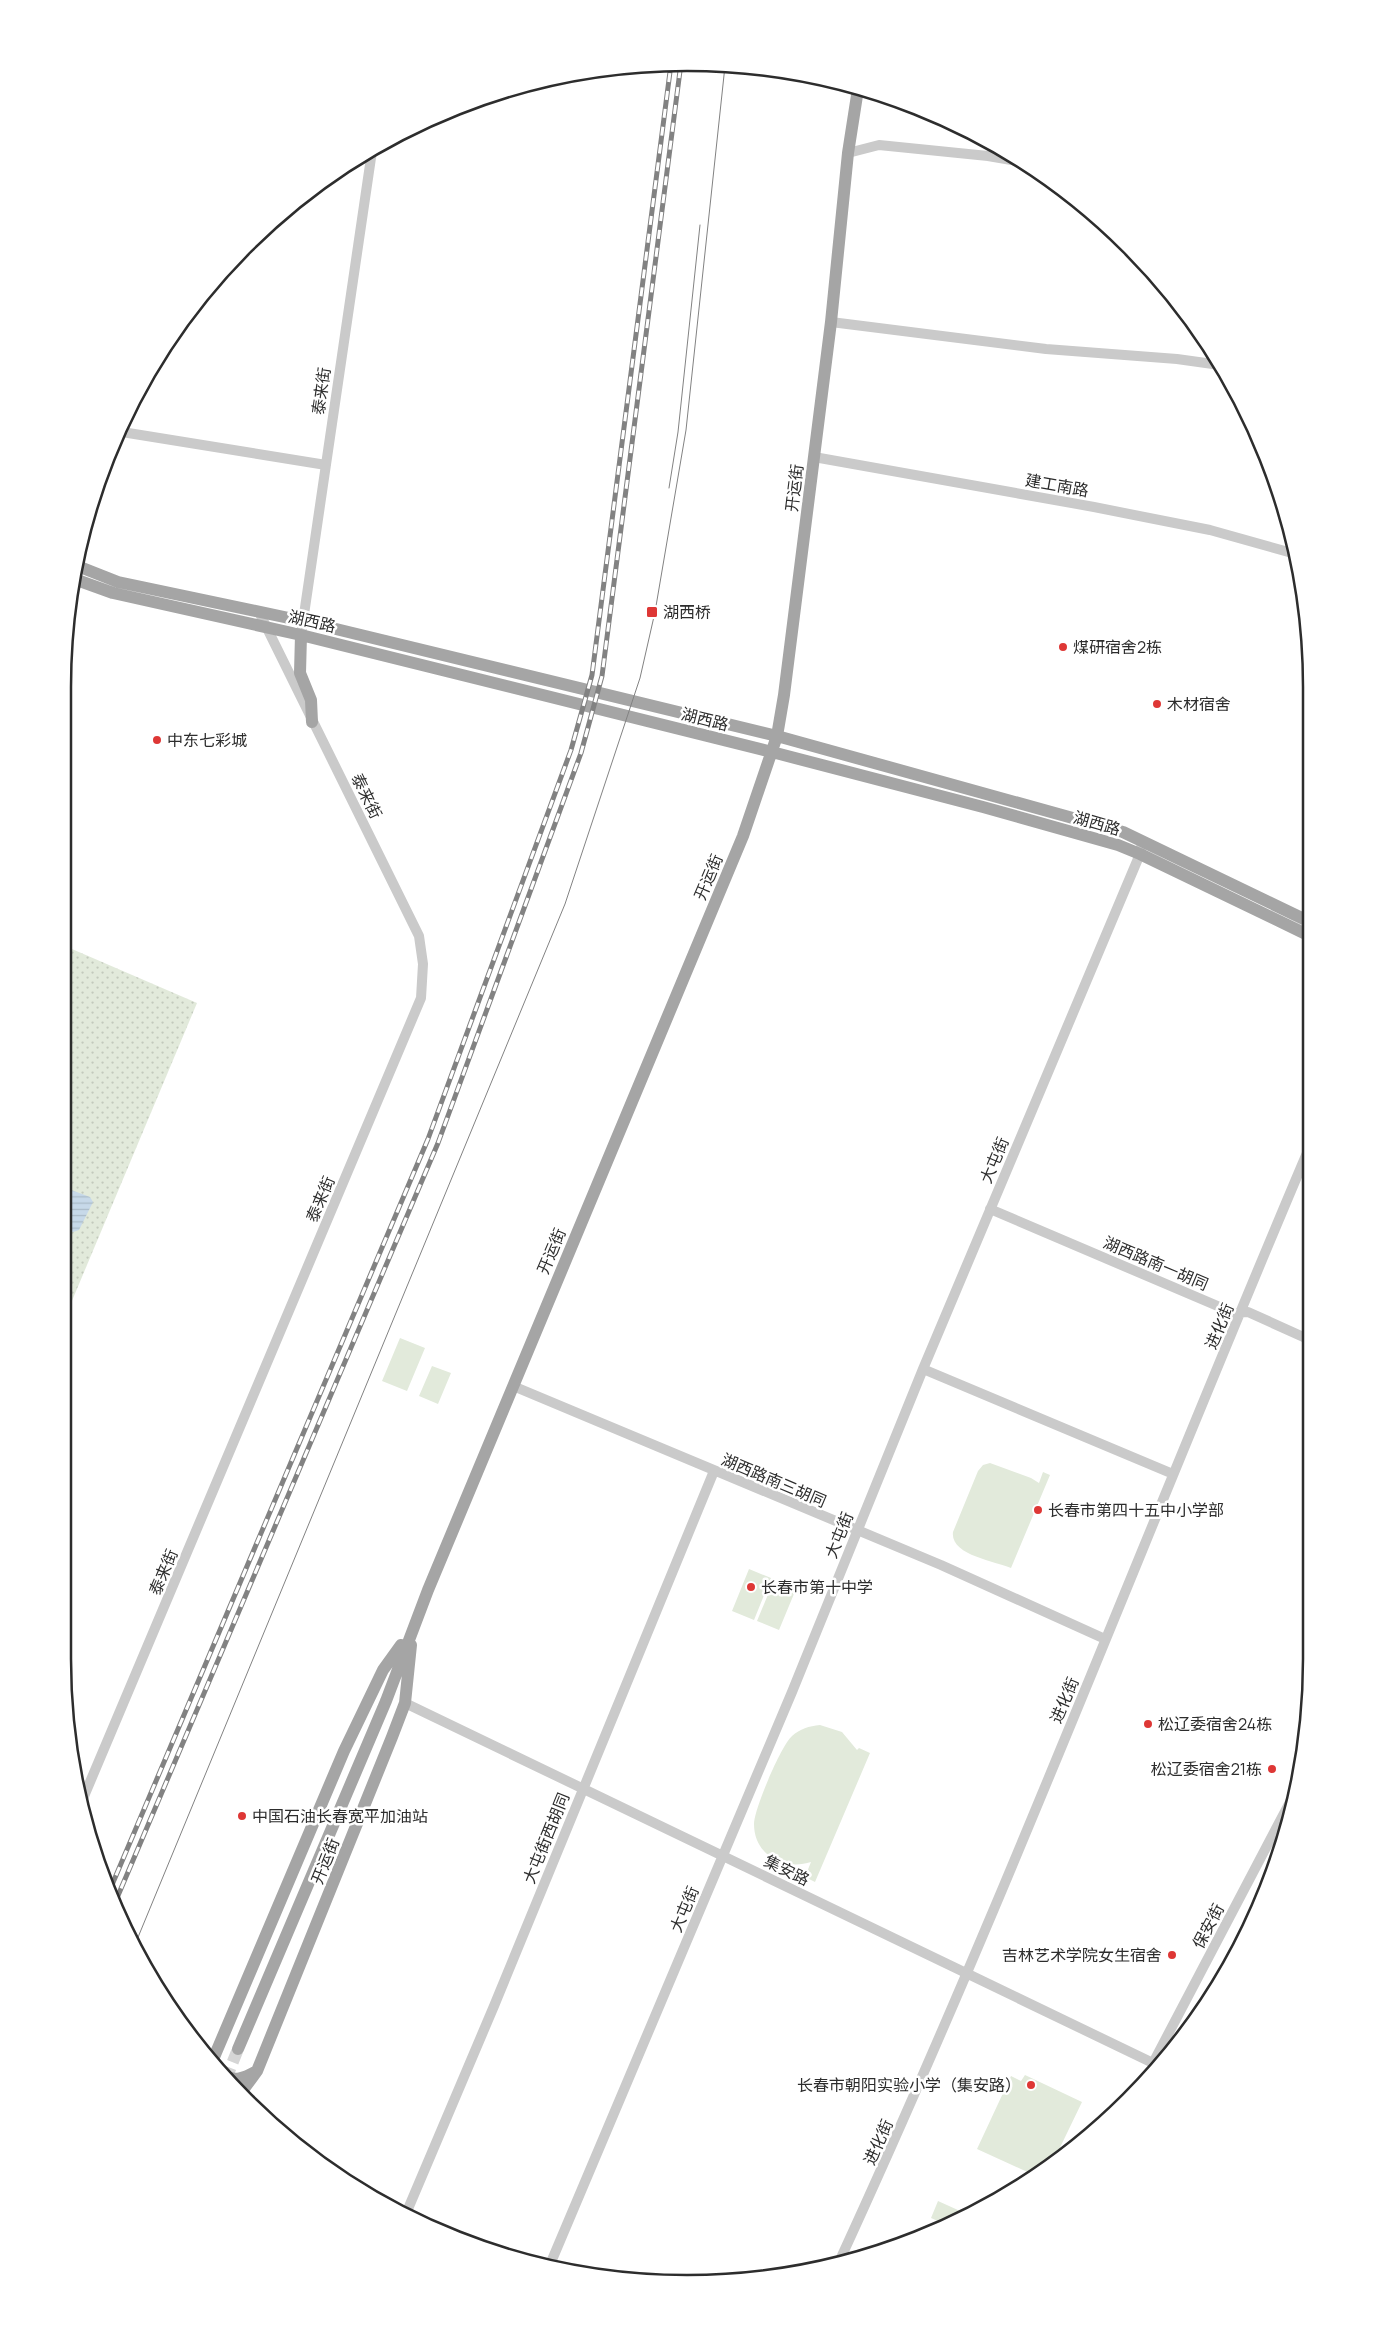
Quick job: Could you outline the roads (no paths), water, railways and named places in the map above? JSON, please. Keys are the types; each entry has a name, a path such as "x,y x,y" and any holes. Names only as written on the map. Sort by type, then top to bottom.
{"main road":[{"name":"开运街","path":"238,2049 386,1701 412,1630 743,836 772,752 784,695 831,322 848,153 857,95"},
{"name":"湖西路","path":"83,568 118,582 303,621 776,736 1123,832 1303,919"},
{"name":"湖西路","path":"81,581 113,593 301,635 772,752 1118,845 1303,933"},
{"path":"301,635 300,672 311,700 312,722"},
{"name":"开运街","path":"245,2087 257,2071 405,1704 412,1630"},
{"name":"开运街","path":"215,2054 344,1751 383,1670 412,1630"},
{"path":"238,2079 257,2071"}],"street":[{"path":"848,153 879,144 1002,158"},
{"name":"泰来街","path":"301,635 371,159"},
{"path":"831,322 1046,349 1177,359 1211,364"},
{"path":"127,433 326,465"},
{"name":"建工南路","path":"814,457 1094,507 1210,530 1287,552"},
{"name":"泰来街","path":"86,1792 421,998 423,964 419,936 259,612"},
{"name":"大屯街","path":"551,2259 792,1692 923,1369 1140,854 1142,840"},
{"name":"进化街","path":"842,2255 891,2150 966,1974 1303,1163"},
{"name":"湖西路南一胡同","path":"990,1209 1234,1313 1248,1312 1303,1337"},
{"path":"923,1369 1173,1474"},
{"name":"湖西路南三胡同","path":"513,1386 941,1565 1105,1640"},
{"name":"大屯街西胡同","path":"409,2208 494,2006 714,1471"},
{"name":"集安路","path":"405,1704 723,1855 1152,2063"},
{"name":"保安街","path":"1159,2054 1282,1817"}],"water":[{"path":"71,1190 90,1197 93,1202 79,1230 71,1231"}],"tunnel":[{"path":"229,2071 238,2049"}],"tram line":[{"path":"138,1937 565,904 640,678 655,612 686,430 724,73"},
{"path":"669,488 678,432 700,225"}],"railway":[{"path":"118,1895 438,1143 581,753 602,676 680,71"},
{"path":"113,1882 428,1139 571,750 592,675 670,72"}],"place":[{"name":"湖西桥","path":"652,612"},
{"name":"煤研宿舍2栋","path":"1063,647"},
{"name":"木材宿舍","path":"1157,704"},
{"name":"中东七彩城","path":"157,740"},
{"name":"长春市第四十五中小学部","path":"1038,1510"},
{"name":"长春市第十中学","path":"751,1587"},
{"name":"松辽委宿舍24栋","path":"1148,1724"},
{"name":"松辽委宿舍21栋","path":"1272,1769"},
{"name":"中国石油长春宽平加油站","path":"242,1816"},
{"name":"吉林艺术学院女生宿舍","path":"1172,1955"},
{"name":"长春市朝阳实验小学（集安路）","path":"1031,2085"}]}
